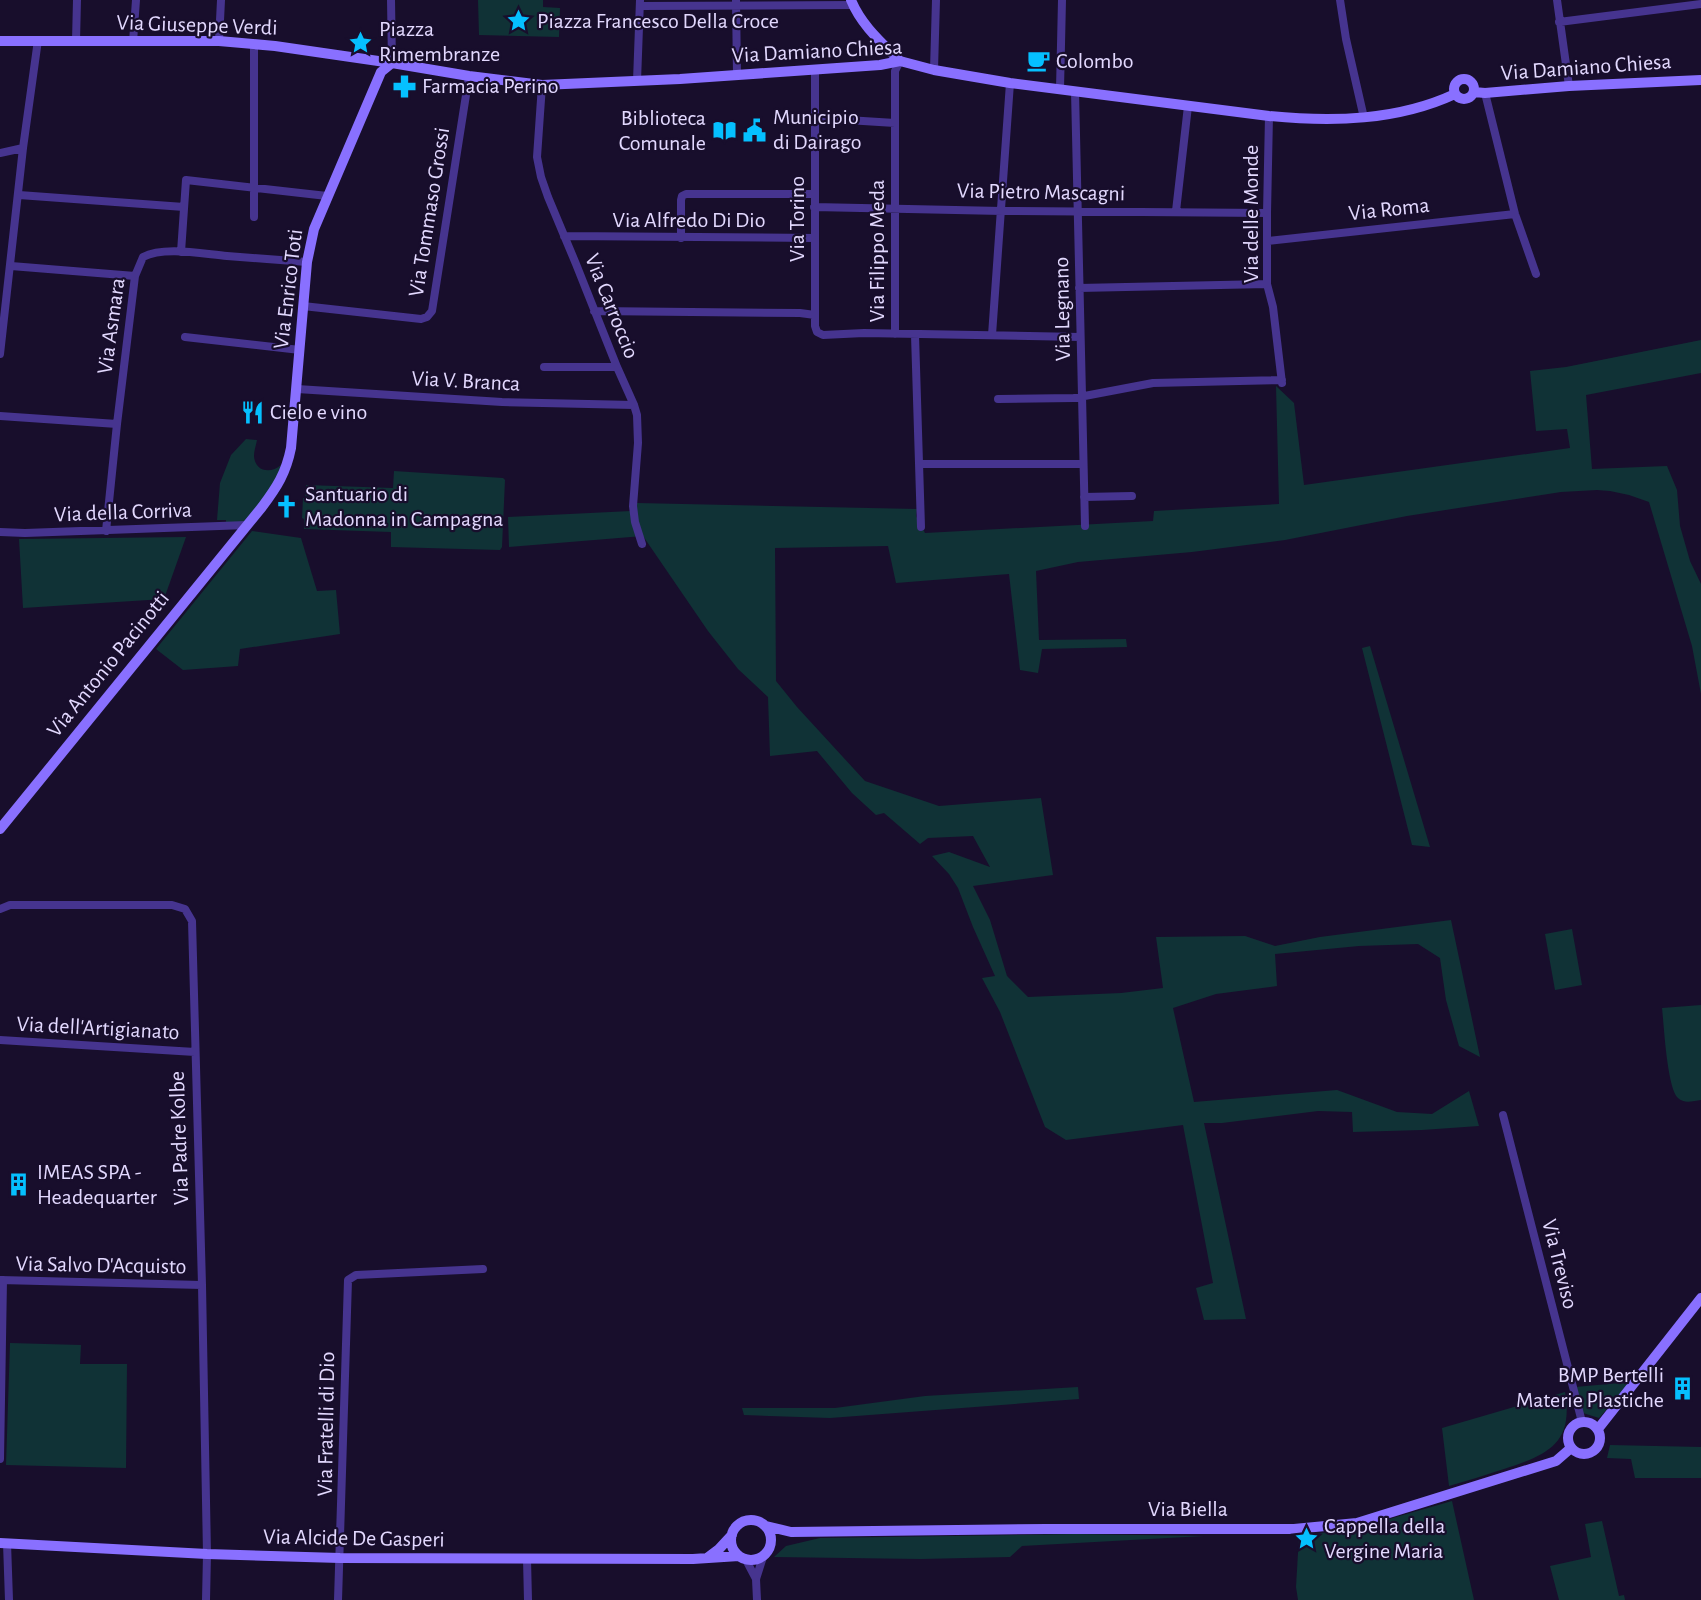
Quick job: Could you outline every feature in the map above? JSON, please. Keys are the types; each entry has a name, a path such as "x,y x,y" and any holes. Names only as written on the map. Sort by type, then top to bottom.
{"street":[{"path":"76,41 77,0"},
{"path":"134,42 136,0"},
{"path":"219,41 221,0"},
{"path":"391,0 392,63"},
{"path":"934,70 936,0"},
{"path":"1060,89 1062,0"},
{"path":"1340,0 1346,39 1364,118"},
{"path":"1557,0 1569,86"},
{"path":"637,81 640,3 852,3 872,33 900,61"},
{"path":"736,3 737,75"},
{"path":"1559,22 1701,4"},
{"path":"0,354 23,148 38,40"},
{"name":"Via Giuseppe Verdi","path":"0,41 219,41 392,63"},
{"path":"254,44 254,217"},
{"name":"Via Damiano Chiesa","path":"392,63 542,85 737,75 880,65 900,61 934,70 1010,83 1309,120 1364,118 1406,111 1455,94 1460,99 1467,99 1479,93 1701,80"},
{"name":"Via Filippo Meda","path":"895,334 895,71 900,61"},
{"name":"Via Enrico Toti","path":"248,525 281,482 287,466 297,389 307,262 314,229 381,72 392,63"},
{"name":"Via Torino","path":"815,69 815,326 817,332 823,335 895,334"},
{"name":"Via Tommaso Grossi","path":"303,306 421,319 427,317 432,311 469,76"},
{"path":"1455,94 1455,85 1462,80 1468,80 1479,93 1515,214 1536,274"},
{"path":"992,335 1010,83"},
{"name":"Via Carroccio","path":"542,85 537,157 544,187 637,415 638,443 633,506 642,544"},
{"name":"Via Legnano","path":"1075,91 1085,526"},
{"path":"1176,211 1188,106"},
{"name":"Via delle Monde","path":"1082,396 1153,383 1282,382 1273,307 1267,284 1269,116"},
{"path":"815,118 895,123"},
{"path":"0,153 23,148"},
{"path":"181,252 186,180 327,196"},
{"path":"681,238 681,200 686,194 815,194"},
{"path":"19,195 184,207"},
{"name":"Via Pietro Mascagni","path":"814,207 1267,213"},
{"name":"Via Roma","path":"1267,241 1515,214"},
{"name":"Via Alfredo Di Dio","path":"564,236 815,238"},
{"name":"Via Asmara","path":"106,531 135,276 143,257 159,252 181,252 307,262"},
{"path":"11,266 135,276"},
{"path":"1079,288 1267,284"},
{"path":"594,312 815,315"},
{"path":"895,334 1080,337"},
{"path":"915,335 921,527"},
{"path":"185,337 300,350"},
{"path":"544,367 617,367"},
{"name":"Via V. Branca","path":"297,389 502,402 634,405"},
{"path":"998,399 1082,396"},
{"path":"0,416 117,424"},
{"path":"919,464 1083,464"},
{"path":"1084,497 1132,496"},
{"name":"Via della Corriva","path":"0,532 106,531 248,525"},
{"name":"Via Antonio Pacinotti","path":"0,829 248,525"},
{"name":"Via Padre Kolbe","path":"0,909 10,905 171,905 185,909 192,921 202,1285 206,1600"},
{"name":"Via dell'Artigianato","path":"0,1040 195,1052"},
{"name":"Via Treviso","path":"1503,1115 1582,1422"},
{"name":"Via Fratelli di Dio","path":"338,1600 348,1280 356,1275 483,1269"},
{"path":"0,1459 2,1280"},
{"name":"Via Salvo D'Acquisto","path":"2,1280 202,1285"},
{"path":"1598,1429 1701,1298"},
{"path":"1582,1422 1598,1429 1600,1442 1595,1451 1590,1454 1579,1454 1570,1448 1569,1432 1572,1427 1582,1422"},
{"name":"Via Biella","path":"766,1526 791,1532 1046,1528 1294,1529 1357,1523 1556,1461 1570,1448"},
{"path":"707,1558 719,1549 738,1525 744,1521 756,1521 766,1526 770,1531 771,1544 767,1553 758,1560 743,1558"},
{"path":"771,1544 791,1532"},
{"path":"732,1535 732,1547 743,1558 756,1579"},
{"path":"4,1543 9,1600"},
{"name":"Via Alcide De Gasperi","path":"4,1543 207,1554 340,1558 743,1558"},
{"path":"757,1600 756,1579 763,1557"},
{"path":"527,1559 528,1600"}],"green space":[{"name":"Piazza Francesco Della Croce","path":"478,0 543,0 543,7 560,8 559,37 479,35"},
{"path":"1701,340 1701,373 1586,395 1592,469 1667,466 1677,490 1680,526 1690,561 1701,584 1701,694 1692,646 1649,502 1610,491 1561,492 1407,516 1285,540 1192,552 1078,562 1036,571 1039,640 1126,639 1127,647 1042,649 1038,673 1020,670 1009,574 896,583 888,546 775,548 776,681 865,781 939,806 1041,798 1053,875 973,886 990,920 1007,976 1028,997 1121,993 1163,988 1156,937 1245,936 1275,946 1320,937 1451,920 1480,1057 1459,1046 1446,1000 1440,958 1418,944 1359,946 1275,954 1277,986 1216,994 1173,1008 1194,1102 1337,1090 1397,1112 1432,1114 1469,1091 1479,1126 1353,1132 1352,1112 1318,1111 1222,1123 1204,1123 1246,1319 1204,1320 1196,1288 1213,1283 1183,1125 1066,1140 1045,1127 1000,1012 982,978 995,976 958,888 949,874 932,856 949,852 990,867 973,836 928,838 920,844 884,813 876,815 852,793 817,751 770,756 768,697 738,669 708,631 643,536 509,547 508,517 631,511 637,503 917,509 916,516 925,533 1153,521 1154,511 1279,504 1276,386 1294,403 1304,485 1570,448 1567,429 1536,431 1530,371 1566,367"},
{"path":"246,439 257,440 254,456 260,468 273,470 281,465 276,482 245,522 226,523 226,520 217,520 220,483 231,455"},
{"path":"394,471 503,478 505,480 500,550 391,547 391,532 304,529 302,518 306,485 393,488"},
{"path":"252,531 301,538 317,591 336,590 340,634 240,649 238,666 183,670 156,649"},
{"path":"186,537 164,599 23,608 19,539"},
{"path":"1370,646 1430,847 1412,845 1362,648"},
{"path":"1572,929 1582,985 1555,990 1545,934"},
{"path":"1701,1005 1701,1100 1686,1102 1678,1098 1671,1082 1662,1008"},
{"path":"10,1343 81,1345 80,1364 127,1364 126,1468 6,1465"},
{"path":"1631,1382 1599,1418 1583,1413 1575,1387"},
{"path":"1078,1387 1079,1399 830,1418 744,1415 742,1408 835,1408 925,1396"},
{"path":"1565,1392 1567,1410 1565,1424 1561,1436 1554,1445 1545,1452 1519,1464 1449,1486 1442,1428"},
{"path":"1610,1445 1701,1447 1701,1478 1635,1478 1631,1459 1607,1458"},
{"path":"1452,1501 1474,1600 1298,1600 1296,1587 1299,1536 1358,1528"},
{"path":"1602,1521 1619,1596 1624,1595 1625,1600 1559,1600 1550,1566 1591,1557 1585,1524"},
{"path":"1076,1534 1204,1536 1022,1546 1010,1557 921,1559 774,1557 786,1546 820,1538"}],"place":[{"name":"Piazza Francesco Della Croce","path":"519,21"},
{"name":"Piazza Rimembranze","path":"361,42"},
{"name":"Colombo","path":"1038,61"},
{"name":"Farmacia Perino","path":"404,86"},
{"name":"Municipio di Dairago","path":"755,130"},
{"name":"Biblioteca Comunale","path":"724,131"},
{"name":"Cielo e vino","path":"252,412"},
{"name":"Santuario di Madonna in Campagna","path":"287,507"},
{"name":"IMEAS SPA - Headequarter","path":"19,1185"},
{"name":"BMP Bertelli Materie Plastiche","path":"1682,1388"},
{"name":"Cappella della Vergine Maria","path":"1306,1539"}]}
